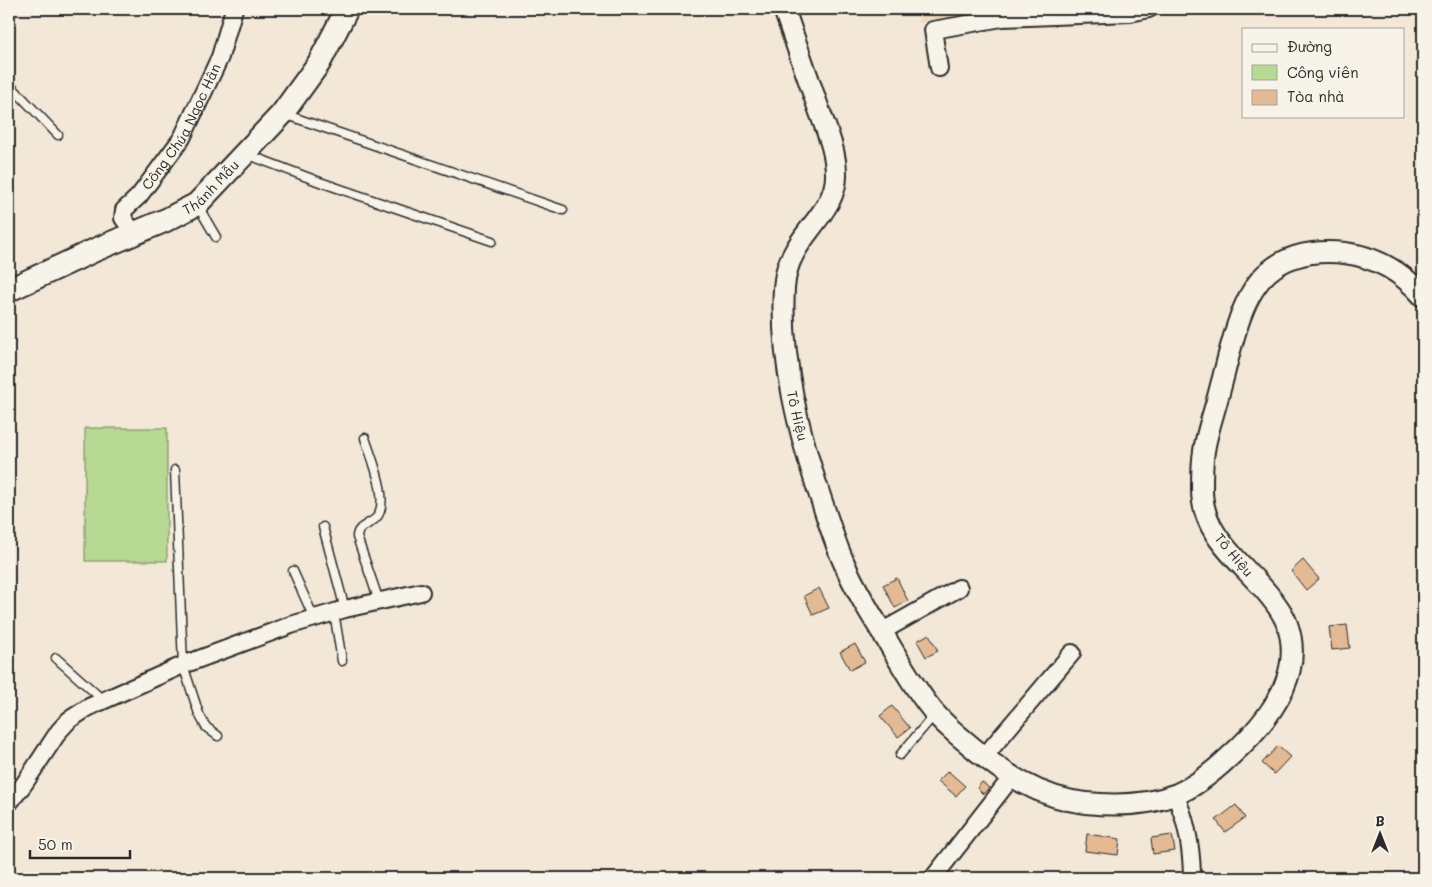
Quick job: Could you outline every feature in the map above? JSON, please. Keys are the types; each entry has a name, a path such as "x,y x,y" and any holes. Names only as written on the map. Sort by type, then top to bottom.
{"main road":[{"name":"Thánh Mẫu","path":"9,290 95,250 166,220 197,204 282,114 319,63 347,9"}],"street":[{"name":"Công Chúa Ngọc Hân","path":"134,233 123,218 124,210 139,196 182,138 220,56 234,9"},
{"name":"Tô Hiệu","path":"784,9 830,139 836,175 835,190 828,203 793,254 786,275 784,310 787,353 800,435 830,526 855,586 881,632 935,714 984,758 1011,778 1051,796 1092,804 1120,805 1147,802 1175,795 1197,784 1245,743 1278,701 1290,670 1291,644 1286,622 1281,612 1264,590 1224,546 1206,516 1202,494 1206,442 1236,331 1249,296 1266,274 1275,267 1297,255 1317,252 1350,254 1384,264 1406,278 1423,296"},
{"path":"939,68 933,30 1002,18 1130,14 1149,9"},
{"path":"881,632 959,588"},
{"path":"9,803 59,732 69,720 88,707 183,666 291,625 339,611 421,592"},
{"path":"984,758 1072,653"},
{"path":"933,878 1011,778"},
{"path":"1175,795 1186,820 1192,873"}],"lane":[{"path":"9,84 58,135"},
{"path":"282,114 563,210"},
{"path":"244,153 320,182 492,241"},
{"path":"197,204 216,237"},
{"path":"366,438 382,494 382,508 377,518 359,529 356,537 379,602"},
{"path":"175,470 183,666 199,714 206,727 218,736"},
{"path":"323,528 339,611 342,661"},
{"path":"293,571 314,618"},
{"path":"56,658 103,700"},
{"path":"900,755 935,714"}],"shaded area":[{"path":"917,9 1019,9 919,23"}],"green space":[{"path":"85,428 167,428 167,561 85,561"}],"building":[{"path":"962,9 995,9 963,13"},
{"path":"1303,560 1319,579 1306,590 1291,571"},
{"path":"897,578 908,601 895,608 883,585"},
{"path":"819,588 829,608 813,615 804,596"},
{"path":"1347,625 1350,648 1332,650 1329,627"},
{"path":"929,634 938,651 926,657 917,641"},
{"path":"855,644 865,662 850,670 840,652"},
{"path":"892,706 910,728 898,737 880,716"},
{"path":"1278,746 1290,757 1274,774 1262,763"},
{"path":"948,771 965,786 956,796 938,781"},
{"path":"982,782 989,788 983,794 977,788"},
{"path":"1236,805 1245,818 1225,832 1216,820"},
{"path":"1087,834 1120,839 1118,855 1085,851"},
{"path":"1172,835 1175,851 1153,854 1151,838"}]}
